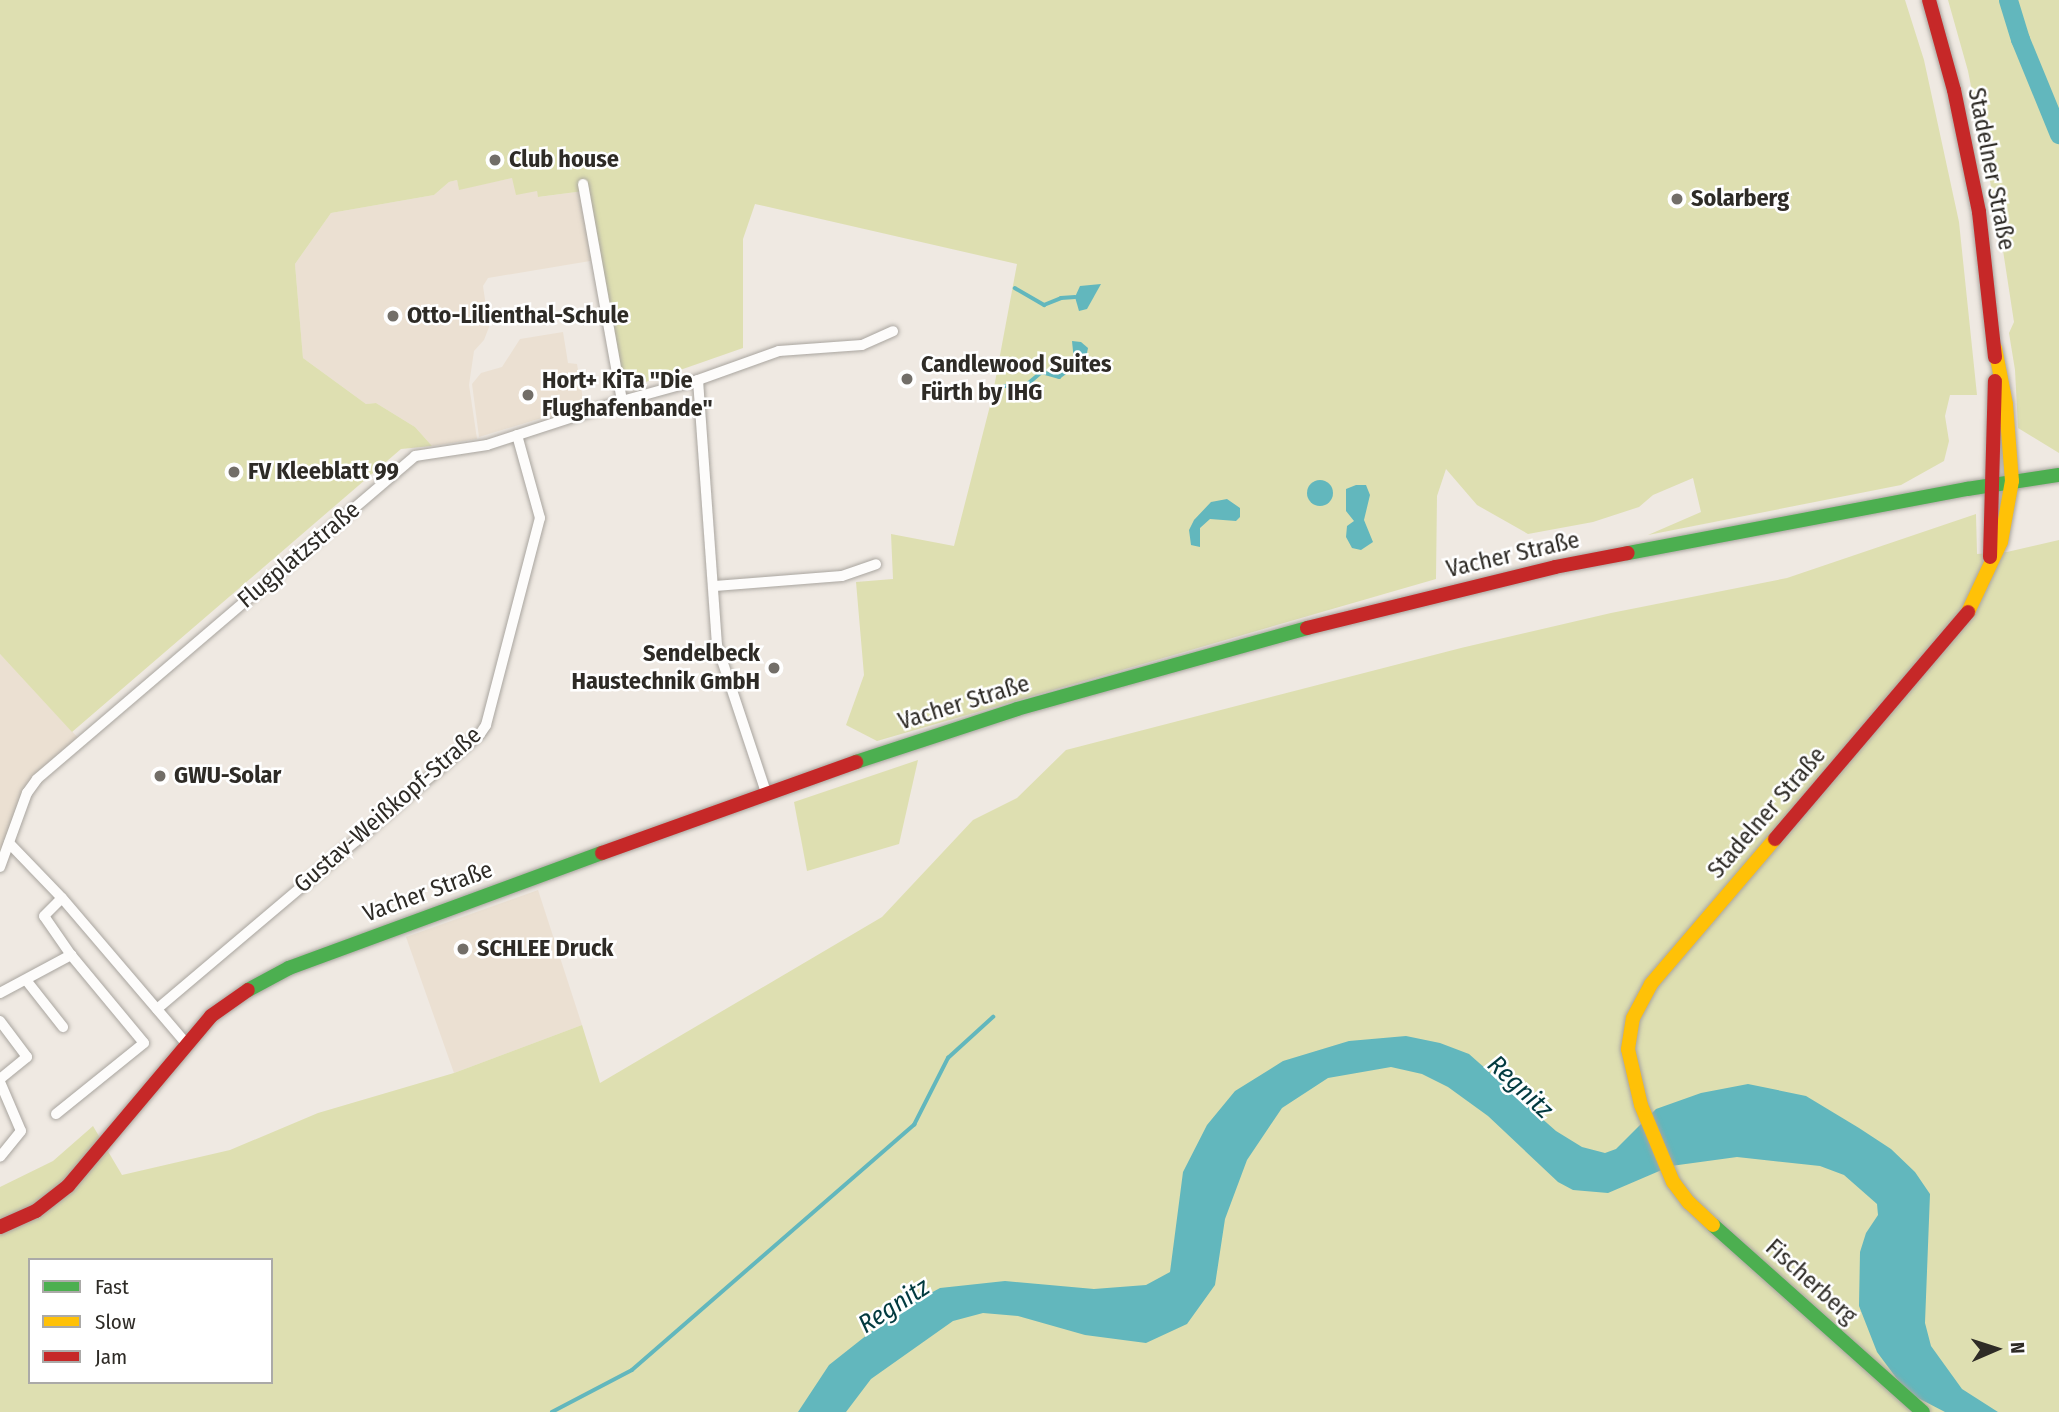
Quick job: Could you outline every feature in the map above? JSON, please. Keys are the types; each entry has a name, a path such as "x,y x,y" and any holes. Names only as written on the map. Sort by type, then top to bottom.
{"street":[{"name":"Stadelner Straße","path":"1673,1182 1640,1105 1628,1049 1633,1018 1651,984 1960,624 1976,600 2001,542 2012,481 2006,404 1995,348 1979,212 1954,90 1930,0"},
{"path":"583,184 622,401"},
{"name":"Flugplatzstraße","path":"0,867 27,793 37,779 415,456 487,445 622,401 698,380 779,351 862,345 893,331"},
{"name":"Stadelner Straße","path":"1989,569 1995,348"},
{"path":"698,380 715,586 717,645 765,792"},
{"name":"Gustav-Weißkopf-Straße","path":"157,1009 365,833 486,725 540,518 517,435"},
{"name":"Vacher Straße","path":"0,1227 36,1211 68,1186 211,1016 228,1003 289,968 765,792 1017,709 1245,644 1555,567 1993,484 2059,475"},
{"path":"715,586 842,576 876,564"},
{"path":"9,843 62,898 186,1043"},
{"path":"56,1114 144,1043 71,955 44,916 62,898"},
{"path":"0,993 71,955"},
{"path":"26,980 63,1027"},
{"path":"0,1021 27,1057 0,1081 21,1131 0,1157"},
{"name":"Fischerberg","path":"1673,1182 1707,1222 1923,1412"}],"shaded area":[{"name":"Otto-Lilienthal-Schule","path":"512,178 537,191 539,197 584,191 596,260 488,278 483,286 489,327 484,340 474,351 469,385 477,439 432,446 415,427 376,403 366,404 303,358 295,264 331,213 434,195 449,182 457,180 459,189"},
{"name":"Hort+ KiTa \"Die Flughafenbande\"","path":"563,332 568,363 577,364 584,405 479,437 472,384 481,373 502,367 520,339"},
{"path":"0,654 81,741 37,779 0,867"},
{"path":"538,890 582,1025 454,1073 406,937"}],"green space":[{"path":"0,0 1905,0 1924,60 1959,222 1977,395 1950,395 1945,416 1949,441 1944,461 1901,485 1648,535 1701,512 1693,478 1653,495 1639,507 1593,522 1528,534 1477,505 1446,469 1437,496 1436,579 877,741 846,725 864,675 856,582 893,579 891,534 954,546 992,398 1017,264 755,204 743,239 743,348 620,391 584,191 538,197 537,191 516,195 512,178 459,190 457,180 449,182 434,195 331,213 295,264 303,358 366,404 376,403 415,427 432,446 401,449 72,732 0,654"},
{"path":"1948,0 2059,0 2059,453 2018,428 2015,370 2009,333 2014,322 2000,231 1968,71"},
{"path":"1976,514 1977,554 2007,552 2059,540 2059,1412 0,1412 0,1187 53,1161 93,1126 122,1175 230,1150 318,1113 454,1073 582,1025 600,1083 882,917 973,820 1017,798 1066,750 1461,648 1611,613 1787,578"},
{"path":"918,760 899,844 807,871 794,802"}],"water":[{"path":"1101,284 1087,309 1079,311 1075,297 1080,286"},
{"path":"1072,341 1081,342 1088,348 1083,373 1075,371"},
{"path":"1320,480 1329,484 1333,493 1329,502 1320,506 1311,502 1307,493 1311,484"},
{"path":"1366,485 1370,495 1364,520 1373,542 1361,550 1352,548 1346,537 1347,526 1354,521 1346,511 1346,489"},
{"path":"1227,499 1240,508 1240,517 1236,521 1210,519 1200,528 1200,547 1191,545 1189,530 1194,520 1211,502"},
{"path":"1406,1036 1440,1043 1469,1054 1556,1131 1582,1147 1605,1153 1616,1149 1656,1109 1701,1093 1748,1084 1806,1096 1859,1128 1891,1149 1915,1172 1930,1194 1925,1323 1931,1346 1962,1389 1998,1412 1945,1412 1916,1397 1900,1383 1877,1352 1859,1306 1860,1252 1866,1233 1878,1215 1877,1204 1844,1175 1820,1166 1737,1157 1671,1166 1608,1193 1573,1190 1558,1182 1488,1116 1448,1087 1422,1074 1391,1067 1328,1078 1282,1108 1247,1160 1225,1219 1215,1285 1187,1324 1146,1343 1085,1335 1018,1316 983,1313 953,1321 871,1379 846,1412 798,1412 829,1365 896,1312 940,1288 1005,1281 1094,1289 1146,1285 1170,1272 1183,1172 1207,1125 1235,1091 1283,1061 1349,1041"}],"waterway":[{"path":"2008,0 2020,39 2059,134"},
{"path":"1015,288 1044,305 1061,298 1075,297"},
{"path":"1005,386 1024,387 1042,372 1059,377 1075,365"},
{"path":"552,1412 632,1370 914,1125 948,1058 993,1017"}],"traffic: fast":[{"path":"1628,553 1967,489 2059,475"},
{"path":"856,762 1017,709 1307,628"},
{"path":"248,990 289,968 602,853"},
{"path":"1713,1225 1923,1412"}],"traffic: slow":[{"path":"1968,612 2001,542 2012,481 2006,404 1995,348"},
{"path":"1713,1225 1689,1203 1673,1182 1641,1105 1628,1049 1633,1018 1651,984 1775,839"}],"traffic: jam":[{"path":"1929,0 1954,90 1979,212 1995,357"},
{"path":"1990,557 1995,381"},
{"path":"1307,628 1555,567 1628,553"},
{"path":"1775,839 1968,612"},
{"path":"602,853 856,762"},
{"path":"0,1227 36,1211 68,1186 211,1016 248,990"}],"place":[{"name":"Club house","path":"495,160"},
{"name":"Solarberg","path":"1677,199"},
{"name":"Otto-Lilienthal-Schule","path":"393,316"},
{"name":"Candlewood Suites Fürth by IHG","path":"907,379"},
{"name":"Hort+ KiTa \"Die Flughafenbande\"","path":"528,395"},
{"name":"FV Kleeblatt 99","path":"234,472"},
{"name":"Sendelbeck Haustechnik GmbH","path":"774,668"},
{"name":"GWU-Solar","path":"160,776"},
{"name":"SCHLEE Druck","path":"463,949"}],"water label":[{"name":"Regnitz","path":"1520,1087"},
{"name":"Regnitz","path":"894,1306"}]}
